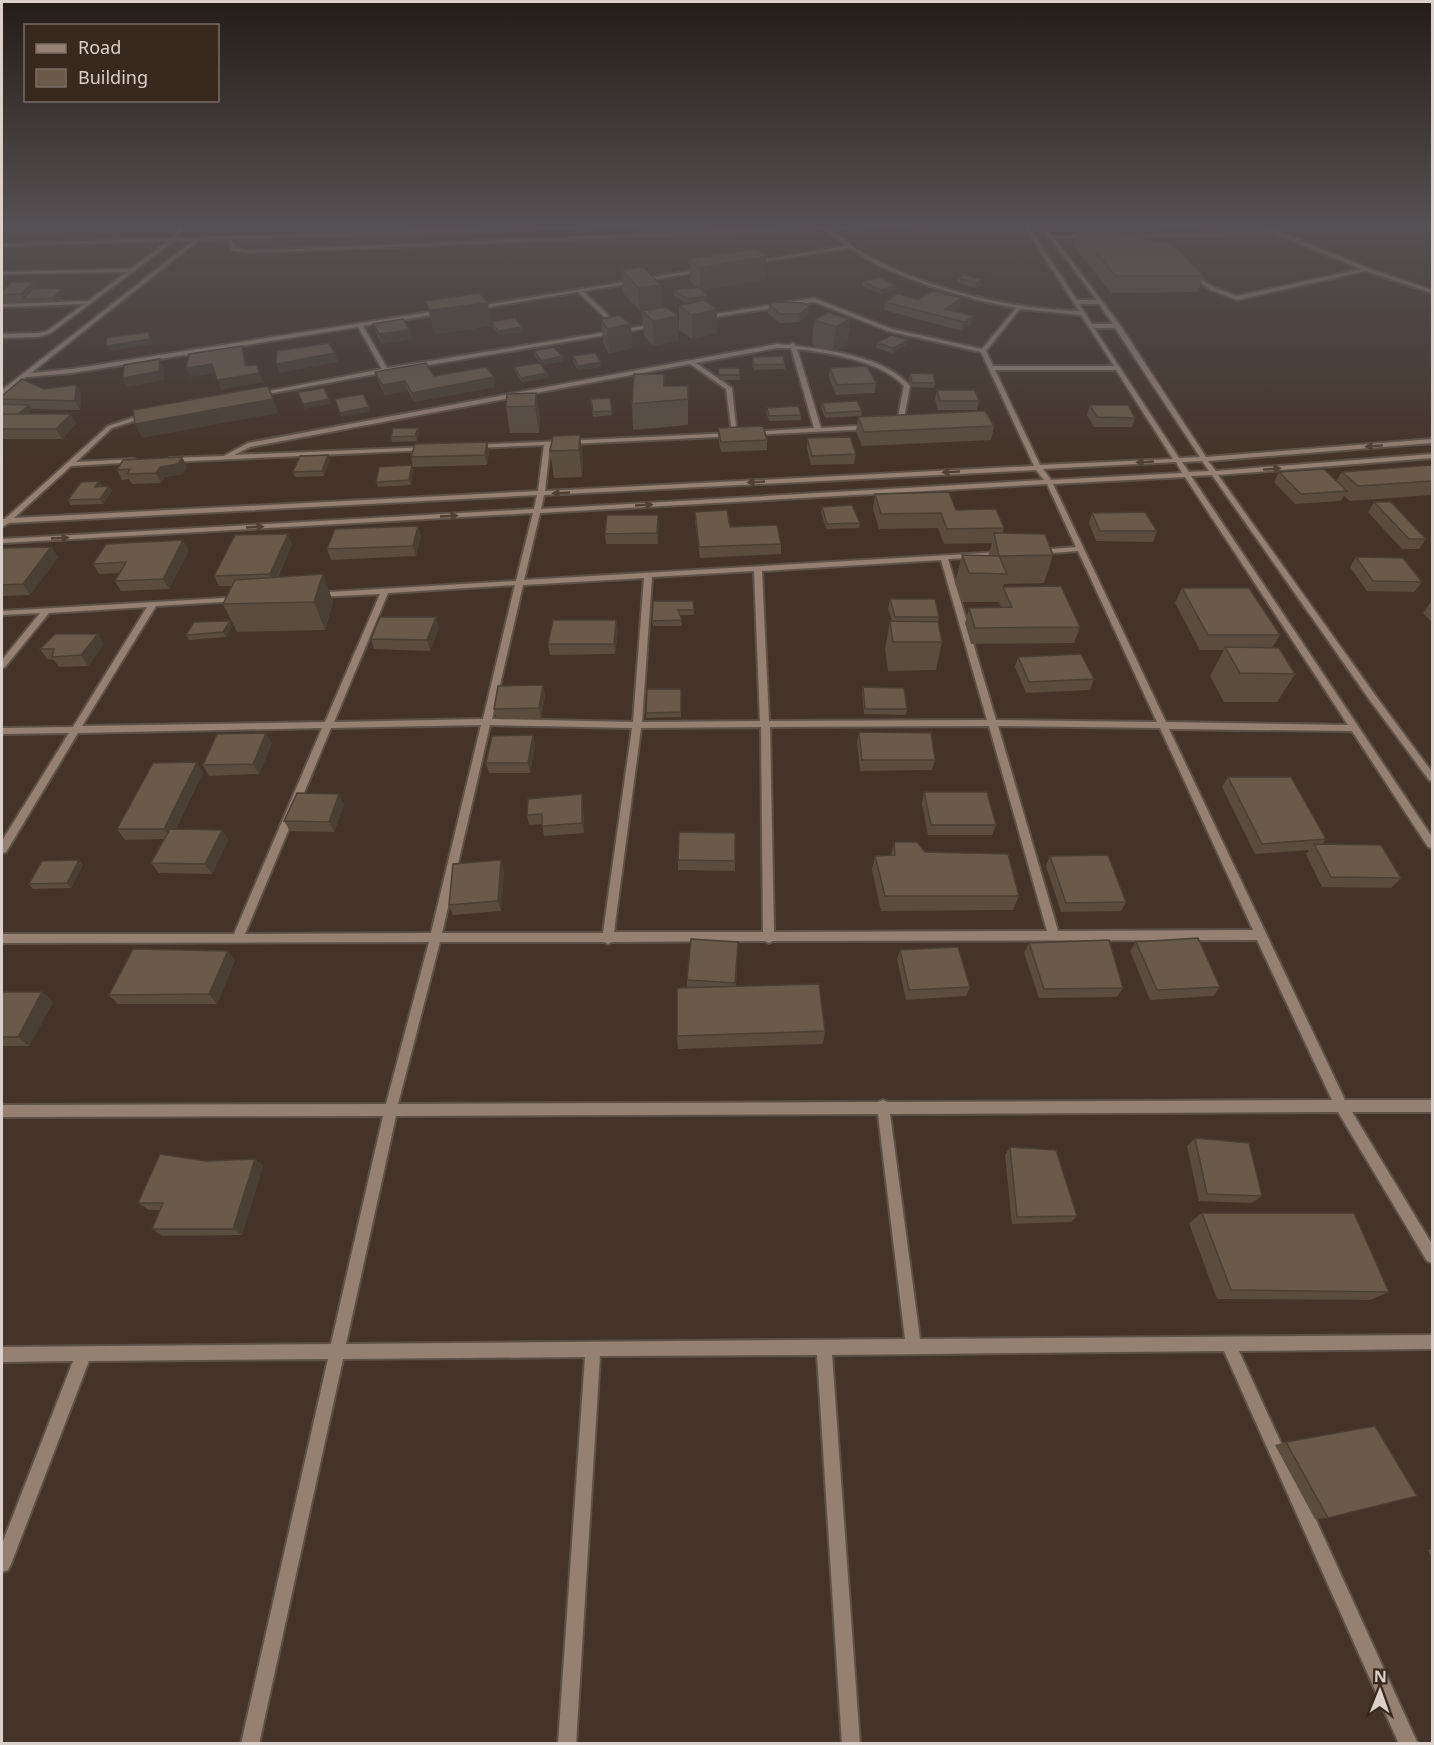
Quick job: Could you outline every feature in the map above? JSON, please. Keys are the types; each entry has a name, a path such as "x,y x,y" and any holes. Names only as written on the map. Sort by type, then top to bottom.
{"street":[{"path":"2,305 19,304"},
{"path":"2,336 39,335 49,332 88,304"},
{"path":"2,393 115,304"},
{"path":"463,309 491,304"},
{"path":"594,304 622,332"},
{"path":"701,319 788,304"},
{"path":"825,304 890,330 983,351 1038,468 1049,482 1081,549 1341,1106 1432,1256"},
{"path":"1009,304 1047,311 1082,313"},
{"path":"1077,304 1186,475 1432,844"},
{"path":"1103,304 1204,459 1432,778"},
{"path":"983,351 1019,307"},
{"path":"25,375 72,371 452,310"},
{"path":"253,395 385,370 667,324"},
{"path":"360,325 385,370"},
{"path":"1090,326 1118,326"},
{"path":"793,345 818,430"},
{"path":"226,457 248,445 766,347 793,345 815,348 889,371 902,379 907,386 901,418 895,424 882,427 464,447"},
{"path":"691,362 729,388 735,435"},
{"path":"992,368 1118,368"},
{"path":"2,523 110,427 136,417 159,412"},
{"path":"2,523 1204,459 1432,441"},
{"path":"250,1743 391,1108 435,939 541,494 547,443"},
{"path":"158,460 440,448"},
{"path":"2,541 1186,475 1432,456"},
{"path":"68,464 147,461"},
{"path":"1024,553 1081,549"},
{"path":"303,595 1012,553"},
{"path":"944,557 1054,936"},
{"path":"758,568 765,723 770,938"},
{"path":"608,939 637,725 648,575"},
{"path":"237,939 384,591"},
{"path":"2,613 246,599"},
{"path":"2,849 153,604"},
{"path":"2,665 46,611"},
{"path":"2,731 485,722 637,725 992,723 1356,728"},
{"path":"2,939 608,939 1262,935"},
{"path":"2,1111 883,1106 1432,1106"},
{"path":"883,1106 913,1346"},
{"path":"2,1354 1432,1342"},
{"path":"1229,1345 1409,1743"},
{"path":"824,1347 852,1743"},
{"path":"567,1743 593,1348"},
{"path":"2,1564 84,1353"}],"building":[{"path":"427,304 476,304 429,310"},
{"path":"710,304 717,309 692,315 679,306"},
{"path":"769,304 809,306 800,314 779,314"},
{"path":"895,304 952,304 945,309 973,316 964,322"},
{"path":"666,307 678,316 653,321 642,311"},
{"path":"828,313 850,319 836,327 814,320"},
{"path":"619,315 631,324 607,329 601,319"},
{"path":"515,318 522,327 498,331 491,322"},
{"path":"403,319 410,330 379,334 373,324"},
{"path":"148,332 150,339 107,346 106,338"},
{"path":"891,335 908,340 893,348 877,343"},
{"path":"329,343 335,353 276,364 277,351"},
{"path":"242,346 245,366 257,365 259,373 217,380 212,364 186,368 189,354"},
{"path":"553,347 562,356 541,361 534,351"},
{"path":"595,353 601,362 578,366 573,356"},
{"path":"783,356 785,364 754,365 752,357"},
{"path":"160,359 159,371 123,378 124,365"},
{"path":"426,363 434,376 486,367 494,377 412,393 405,381 382,385 375,372"},
{"path":"540,363 547,373 521,378 514,367"},
{"path":"867,366 876,383 837,385 830,368"},
{"path":"718,368 739,368 740,375 719,375"},
{"path":"910,373 933,374 935,383 912,383"},
{"path":"634,374 664,374 664,386 688,386 688,399 632,404"},
{"path":"22,379 44,389 76,385 75,401 2,399 2,396"},
{"path":"268,386 273,399 135,424 133,410"},
{"path":"324,388 329,399 303,404 298,392"},
{"path":"937,390 975,390 979,401 940,401"},
{"path":"536,393 535,406 506,407 507,394"},
{"path":"363,394 369,407 340,413 335,399"},
{"path":"610,398 612,411 593,412 591,399"},
{"path":"857,401 862,411 826,413 822,403"},
{"path":"2,404 29,405 18,414 2,414"},
{"path":"1090,405 1128,405 1135,418 1097,417"},
{"path":"798,406 801,415 769,416 767,408"},
{"path":"985,411 994,426 864,432 858,417"},
{"path":"2,414 71,414 56,429 2,429"},
{"path":"763,426 767,440 721,442 718,428"},
{"path":"393,428 418,428 415,436 391,437"},
{"path":"580,435 579,450 550,451 553,436"},
{"path":"850,437 856,454 812,456 807,438"},
{"path":"487,442 485,455 411,457 415,444"},
{"path":"328,455 322,471 293,472 300,456"},
{"path":"182,457 178,464 160,467 156,473 127,474 130,469 117,470 123,460"},
{"path":"412,465 409,480 376,482 379,467"},
{"path":"1432,465 1432,481 1358,486 1342,472"},
{"path":"1324,469 1347,491 1301,494 1279,472"},
{"path":"99,481 95,487 109,486 100,499 68,500 81,482"},
{"path":"949,492 956,510 996,509 1004,528 947,529 941,513 881,514 875,494"},
{"path":"1374,502 1391,502 1426,539 1409,539"},
{"path":"852,505 860,523 827,524 822,507"},
{"path":"727,510 730,527 777,525 781,544 699,547 695,512"},
{"path":"1145,512 1157,531 1100,531 1092,513"},
{"path":"607,515 658,515 657,533 605,534"},
{"path":"418,526 413,546 327,549 335,529"},
{"path":"994,533 1045,534 1053,555 999,556"},
{"path":"288,534 270,574 214,576 235,535"},
{"path":"183,540 163,579 115,581 126,562 93,564 106,544"},
{"path":"51,547 23,584 2,585 3,548"},
{"path":"962,555 999,556 1007,574 969,573"},
{"path":"1356,557 1403,558 1422,582 1373,581"},
{"path":"323,574 314,602 223,604 235,580"},
{"path":"1061,586 1080,627 975,628 969,608 1012,607 1003,587"},
{"path":"1182,588 1249,588 1280,635 1208,635"},
{"path":"890,599 935,599 939,617 895,617"},
{"path":"653,601 693,601 694,610 678,610 682,620 652,621"},
{"path":"380,617 436,617 427,640 371,639"},
{"path":"553,620 616,620 614,644 548,644"},
{"path":"230,621 223,632 186,635 194,622"},
{"path":"890,621 938,622 942,642 893,642"},
{"path":"55,634 98,634 81,655 52,657 54,649 40,649"},
{"path":"1225,647 1279,648 1295,674 1240,673"},
{"path":"1081,654 1094,679 1029,682 1018,657"},
{"path":"543,685 539,708 494,709 498,686"},
{"path":"863,687 904,688 907,709 865,709"},
{"path":"647,689 681,689 681,712 646,713"},
{"path":"859,732 931,733 935,760 862,760"},
{"path":"266,733 253,764 203,765 217,734"},
{"path":"533,735 528,763 486,763 492,736"},
{"path":"197,762 164,829 117,829 153,763"},
{"path":"1228,777 1291,777 1326,839 1262,844"},
{"path":"924,792 987,792 996,825 931,825"},
{"path":"297,793 339,794 329,822 284,821"},
{"path":"582,794 582,823 542,826 542,814 527,815 528,799"},
{"path":"170,829 222,830 205,864 151,863"},
{"path":"679,832 735,833 735,861 678,860"},
{"path":"894,842 917,842 925,852 1008,854 1019,896 885,896 875,856 895,855"},
{"path":"1314,844 1381,845 1401,878 1331,877"},
{"path":"1108,855 1126,902 1066,903 1050,856"},
{"path":"79,860 67,883 29,884 42,861"},
{"path":"501,860 498,901 449,905 453,864"},
{"path":"1198,938 1220,987 1157,990 1136,942"},
{"path":"691,939 738,942 735,983 687,980"},
{"path":"1109,940 1123,988 1044,989 1029,943"},
{"path":"958,947 970,987 909,990 900,950"},
{"path":"133,949 228,951 209,994 109,995"},
{"path":"819,984 825,1031 677,1036 677,988"},
{"path":"2,992 42,992 18,1037 2,1037"},
{"path":"1195,1138 1249,1143 1262,1196 1207,1194"},
{"path":"1010,1147 1056,1150 1077,1216 1017,1217"},
{"path":"160,1154 206,1161 255,1159 233,1229 152,1229 163,1203 138,1203"},
{"path":"1202,1213 1354,1213 1389,1292 1231,1290"},
{"path":"1375,1426 1417,1496 1328,1518 1286,1442"}]}
